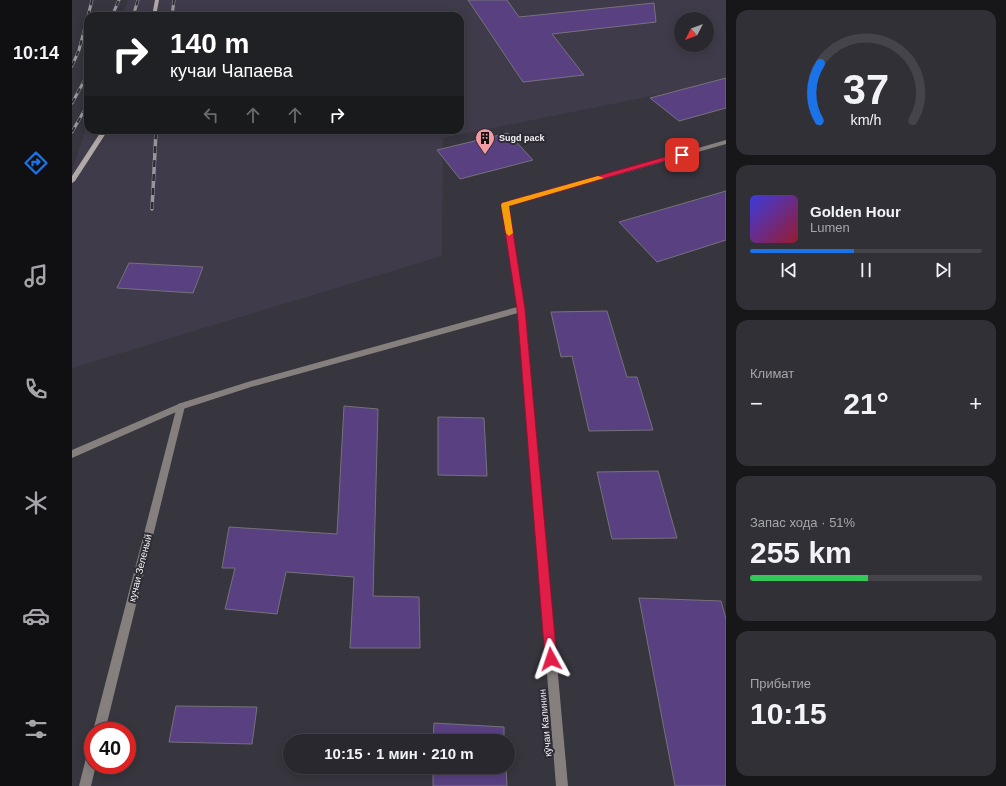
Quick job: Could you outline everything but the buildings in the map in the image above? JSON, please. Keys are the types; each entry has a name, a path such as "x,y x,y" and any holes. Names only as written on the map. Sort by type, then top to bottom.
{"main road":[{"path":"155,12 157,0"},
{"path":"72,181 102,134"}],"street":[{"name":"кӯчаи Калинин","path":"562,786 521,309 505,205 726,142"},
{"path":"72,454 181,406 250,384 521,309"},
{"name":"кучаи Зеленый","path":"101,722 181,406"},
{"path":"85,786 88,774"}],"shaded area":[{"path":"128,0 726,0 726,81 464,134 464,12 124,12"},
{"path":"84,134 463,134 443,138 442,256 72,368 72,171"}],"railway":[{"path":"89,12 92,0"},
{"path":"114,12 119,0"},
{"path":"134,12 138,0"},
{"path":"172,12 174,0"},
{"path":"72,66 79,50 84,31"},
{"path":"72,103 84,81"},
{"path":"72,132 84,111"},
{"path":"152,209 156,134"}],"slow traffic":[{"path":"509,233 505,205 600,178"}],"place":[{"name":"Sugd pack","path":"485,155"}],"route":[{"path":"551,659 521,309 505,205 682,155"}]}
